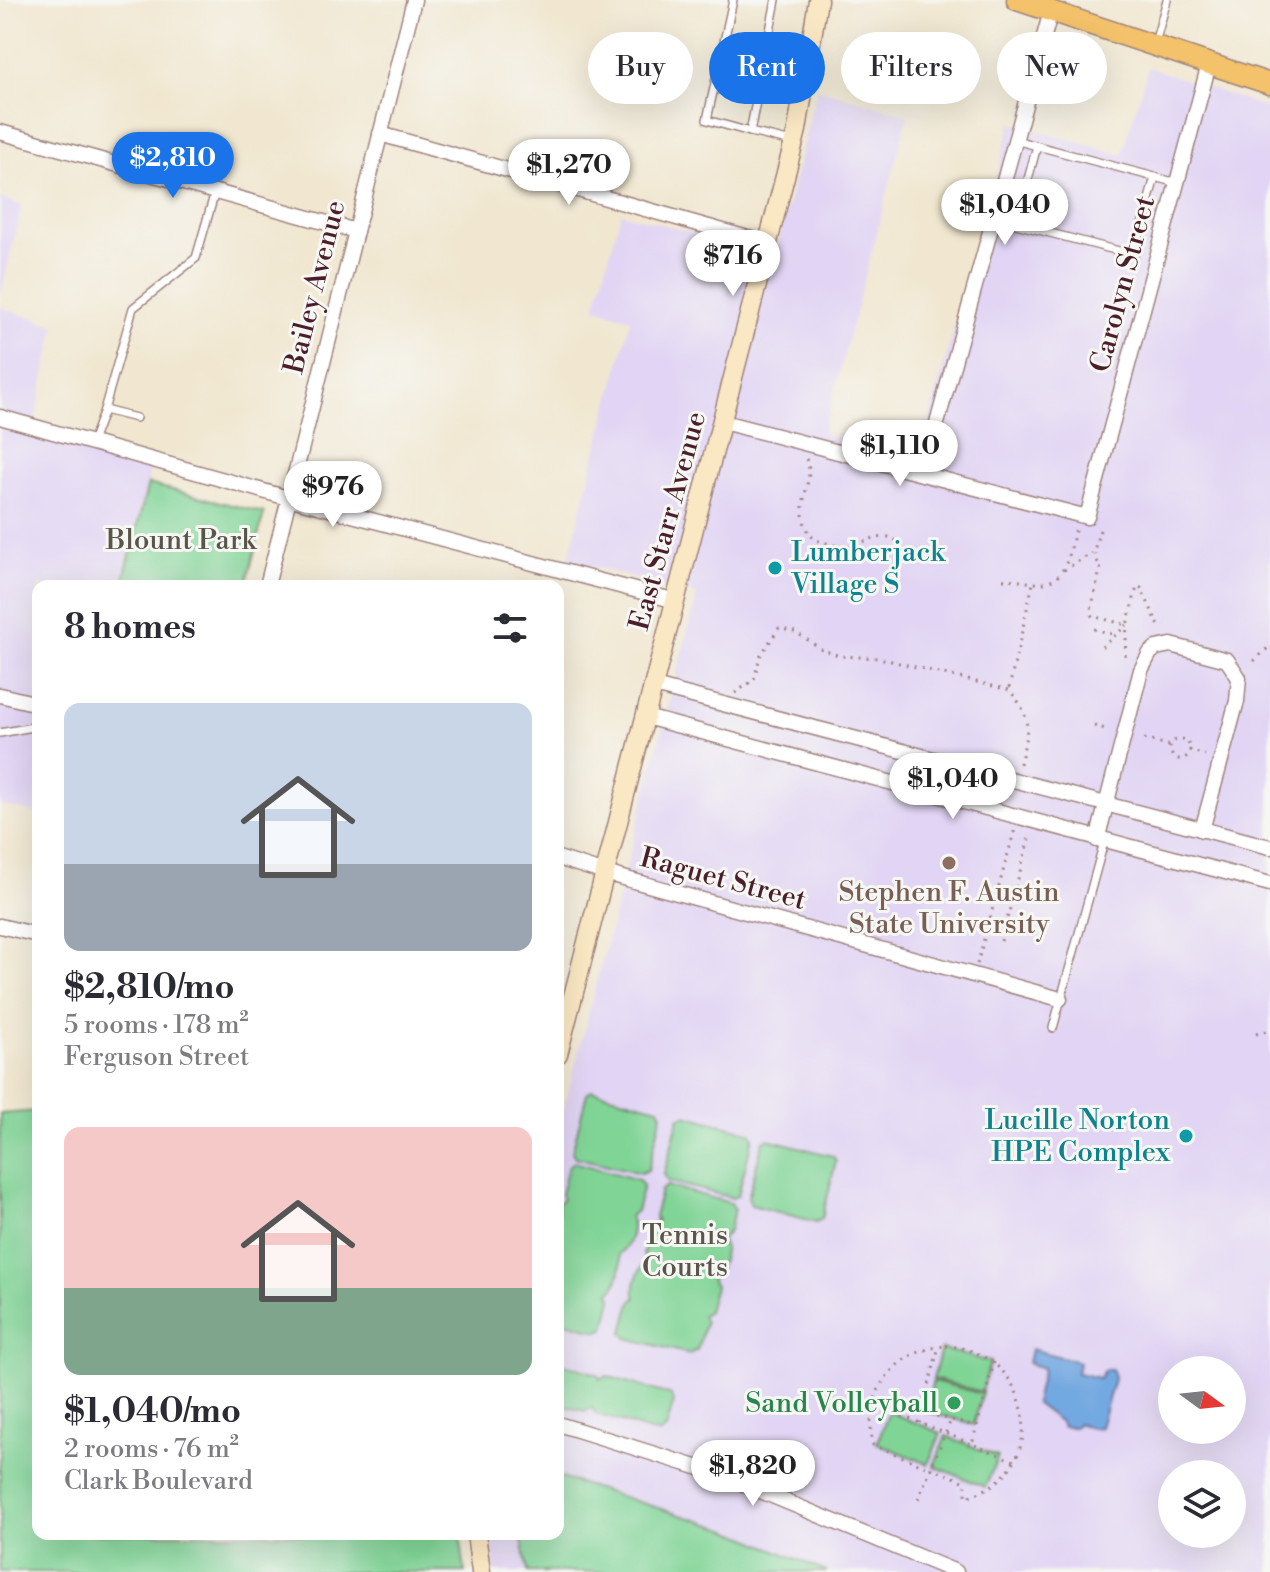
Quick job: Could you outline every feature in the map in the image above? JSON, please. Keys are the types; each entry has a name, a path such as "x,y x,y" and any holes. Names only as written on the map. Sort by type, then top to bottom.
{"main road":[{"name":"East Starr Avenue","path":"564,1031 794,143 805,92 818,0"},
{"path":"1017,0 1270,84"},
{"path":"477,1540 481,1572"}],"street":[{"name":"Bailey Avenue","path":"268,580 414,0"},
{"path":"923,474 1051,11"},
{"name":"Carolyn Street","path":"1083,516 1209,64"},
{"path":"0,132 356,231"},
{"path":"380,134 769,244"},
{"path":"0,417 288,498 676,601"},
{"path":"723,422 1083,516"},
{"path":"1101,841 1106,805 1145,659 1164,645 1227,660 1236,671 1240,684 1202,830"},
{"path":"654,686 1270,847"},
{"path":"0,695 32,703"},
{"path":"646,717 1270,884"},
{"name":"Raguet Street","path":"564,860 1060,999"},
{"path":"0,926 32,934"},
{"path":"564,1426 722,1475 956,1572"}],"lane":[{"path":"733,0 707,120 794,143"},
{"path":"750,132 776,0"},
{"path":"1154,45 1167,0"},
{"path":"1015,140 1177,183"},
{"path":"1037,146 1016,224 1134,255 1155,177"},
{"path":"92,442 133,308 196,258 215,192"},
{"path":"104,410 136,418"},
{"path":"0,733 32,727"},
{"path":"1053,1028 1101,841"}],"path":[{"path":"801,453 808,461 809,469 802,506 805,524 815,540 845,548 874,538 889,537 897,541 911,559 936,565"},
{"path":"809,469 814,466"},
{"path":"1064,570 1083,516"},
{"path":"1100,530 1094,553 1101,566 1091,614 1127,625"},
{"path":"1003,579 1033,583 1054,580 1064,570 1094,553"},
{"path":"1009,690 1033,583"},
{"path":"1125,656 1127,625 1137,587 1141,588 1160,628"},
{"path":"1102,631 1105,620"},
{"path":"1102,647 1127,625"},
{"path":"1094,629 1116,635"},
{"path":"1254,661 1270,646"},
{"path":"1094,726 1106,729"},
{"path":"1144,739 1171,746"},
{"path":"1182,739 1189,745 1189,750 1179,758 1171,753 1171,746 1182,739"},
{"path":"1189,750 1205,755"},
{"path":"1001,941 1031,831"},
{"path":"1256,1034 1270,1030"},
{"path":"919,1423 939,1346"},
{"path":"939,1346 966,1348 994,1362 1013,1382 1023,1410 1024,1430 1014,1461 994,1484 966,1497 966,1482 873,1445 872,1404 881,1384 893,1368 917,1352 939,1346"},
{"path":"972,1444 994,1362"},
{"path":"872,1404 1014,1461"},
{"path":"921,1412 976,1427"},
{"path":"918,1499 951,1420"}],"shaded area":[{"name":"Stephen F. Austin State University","path":"1148,67 1270,109 1270,1572 495,1572 492,1540 564,1540 564,1108 697,595 568,560 631,319 595,308 621,213 775,256 813,104 825,104 825,90 841,95 841,104 871,104 908,115 823,434 918,458 1011,123 1122,155"},
{"path":"0,198 22,205 0,297"},
{"path":"0,307 56,326 31,437 151,468 122,580 32,580 32,812 0,805"}],"green space":[{"name":"Blount Park","path":"148,484 264,513 247,580 124,580"},
{"name":"Tennis Courts","path":"592,1090 659,1108 662,1114 648,1170 641,1173 575,1157 572,1152 587,1093"},
{"path":"32,1111 32,1540 461,1540 465,1572 0,1572 0,1114"},
{"name":"Tennis Courts","path":"685,1115 750,1132 753,1137 738,1195 733,1198 667,1181 664,1174 679,1118"},
{"name":"Tennis Courts","path":"768,1139 833,1156 836,1161 822,1219 816,1222 751,1205 748,1198 763,1142"},
{"name":"Tennis Courts","path":"574,1162 639,1180 643,1186 636,1211 630,1216 630,1237 619,1254 621,1264 616,1284 610,1292 612,1299 605,1328 599,1331 564,1322 564,1182 568,1166"},
{"name":"Tennis Courts","path":"667,1186 731,1203 734,1210 729,1231 721,1239 725,1248 718,1274 711,1279 715,1286 708,1311 702,1315 705,1323 697,1350 689,1354 627,1338 623,1332 631,1302 636,1298 636,1279 646,1262 643,1255 652,1225 657,1222 654,1217 661,1190"},
{"name":"Sand Volleyball","path":"941,1349 990,1362 982,1392 933,1379"},
{"path":"564,1364 597,1374 600,1379 607,1376 670,1395 674,1401 666,1429 659,1434 596,1414 592,1408 585,1411 564,1405"},
{"name":"Sand Volleyball","path":"933,1381 982,1394 974,1424 925,1411"},
{"path":"889,1412 941,1433 928,1464 877,1443"},
{"path":"946,1436 998,1457 985,1487 934,1466"},
{"path":"564,1479 729,1530 827,1572 528,1572 522,1540 564,1540"}],"water":[{"path":"1031,1349 1079,1362 1077,1373 1099,1378 1104,1370 1112,1370 1114,1379 1100,1427 1091,1428 1078,1423 1074,1427 1063,1427 1035,1403 1043,1368 1028,1363"}],"place":[{"name":"Lumberjack Village S","path":"775,568"},
{"name":"Stephen F. Austin State University","path":"949,863"},
{"name":"Lucille Norton HPE Complex","path":"1186,1136"},
{"name":"Sand Volleyball","path":"954,1403"}]}
